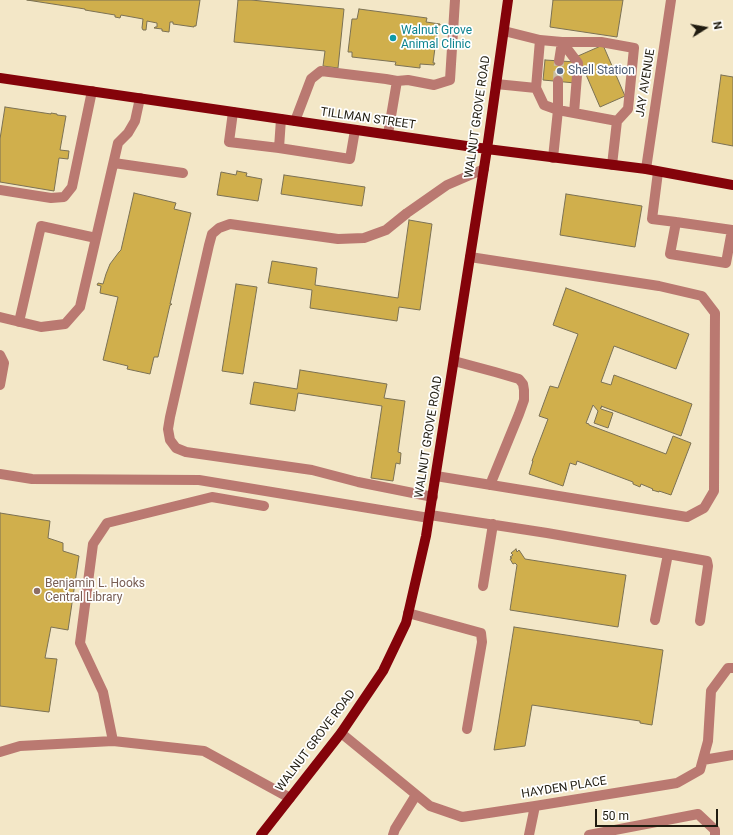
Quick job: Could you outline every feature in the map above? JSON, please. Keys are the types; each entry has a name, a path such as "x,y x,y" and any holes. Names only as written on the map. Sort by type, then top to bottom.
{"main road":[{"name":"WALNUT GROVE ROAD","path":"261,835 341,733 383,671 406,623 426,536 436,476 484,169 508,0"},
{"name":"TILLMAN STREET","path":"0,78 487,149 612,165 733,185"}],"street":[{"path":"295,121 311,79 321,71 386,78 397,81 408,80 434,85 450,80 455,0"},
{"name":"JAY AVENUE","path":"646,170 671,0"},
{"path":"504,31 540,40 562,42 601,42 634,48 628,110 617,121 612,165"},
{"path":"540,40 536,88 544,106 617,121"},
{"path":"559,61 562,42"},
{"path":"562,42 578,63 574,113"},
{"path":"388,134 397,81"},
{"path":"553,158 558,110 558,81"},
{"path":"496,84 536,88"},
{"path":"0,190 51,198 64,197 72,187 92,91"},
{"path":"0,317 41,327 65,324 80,307 118,143 128,133 135,121 140,98"},
{"path":"232,112 230,142 350,159 355,130"},
{"path":"279,148 281,119"},
{"path":"114,163 183,173"},
{"path":"432,497 358,482 312,470 186,452 176,448 170,440 168,429 209,245 212,234 219,228 230,224 338,239 364,238 386,230 407,213 447,185 484,169"},
{"path":"658,172 652,219 676,222 732,230 726,263 670,254 676,222"},
{"path":"19,322 41,226 96,238"},
{"path":"436,476 687,517 704,508 714,490 715,313 702,296 666,288 470,257"},
{"path":"0,355 4,363 0,385"},
{"path":"454,362 519,379 523,384 524,400 490,485"},
{"path":"0,474 32,479 200,480 429,517 492,524 707,561 708,566 700,621"},
{"path":"113,741 103,692 80,644 93,544 107,523 212,497 264,506"},
{"path":"483,586 492,524"},
{"path":"655,620 668,554"},
{"path":"408,613 481,633 482,642 467,730"},
{"name":"HAYDEN PLACE","path":"341,733 430,806 462,817 677,783 700,770 708,741 711,691 728,668 733,668"},
{"path":"0,752 20,746 113,741 204,751 290,798"},
{"path":"703,760 733,755"},
{"path":"393,835 395,829 416,795"},
{"path":"529,835 535,806"},
{"path":"589,835 698,814 715,830 716,835"}],"building":[{"path":"27,0 200,0 196,26 173,24 173,22 170,22 169,32 154,28 157,27 157,23 147,21 146,30 143,30 143,19 121,15 120,18 115,17 115,15 85,9"},
{"path":"238,0 344,9 338,68 323,66 325,51 234,42"},
{"path":"553,0 623,0 617,37 550,27"},
{"name":"Walnut Grove Animal Clinic","path":"359,9 427,18 426,22 440,24 438,25 434,65 420,64 420,68 395,65 396,62 352,57 352,52 348,52 352,19 357,19"},
{"path":"603,45 625,96 600,107 578,56"},
{"name":"Shell Station","path":"545,60 576,62 575,83 543,80"},
{"path":"721,75 733,77 733,146 712,142"},
{"path":"5,107 66,116 60,150 69,151 68,159 59,158 54,191 0,182 0,139"},
{"path":"237,171 247,173 246,176 262,179 258,201 217,195 221,172 236,175"},
{"path":"284,175 365,187 362,206 281,194"},
{"path":"134,193 176,203 174,209 191,213 170,304 172,304 170,305 158,357 154,357 150,374 127,369 128,366 103,360 118,297 100,293 101,286 97,285 98,283 103,284 110,264 121,250"},
{"path":"566,194 642,206 635,247 560,235"},
{"path":"409,220 432,224 420,310 399,307 397,321 310,308 312,290 268,283 272,261 317,268 315,285 398,298"},
{"path":"236,284 257,287 243,374 222,371"},
{"path":"566,288 689,334 676,369 614,346 601,382 611,385 614,375 692,404 681,436 601,406 601,409 613,413 608,428 594,423 598,411 593,405 586,423 666,454 673,436 691,443 671,495 652,490 653,489 641,484 640,487 633,484 633,482 577,461 576,465 570,463 563,486 529,474 532,461 548,419 539,416 550,386 558,388 578,334 553,325"},
{"path":"300,370 387,384 384,398 405,401 398,452 401,453 400,464 396,463 393,481 371,478 382,406 298,393 295,411 250,404 254,382 297,389"},
{"name":"Benjamin L. Hooks Central Library","path":"0,513 50,521 48,538 63,543 63,551 79,556 68,630 51,627 45,658 57,659 49,712 0,706"},
{"path":"516,549 517,552 519,550 525,559 626,575 618,627 510,610 517,565 515,563 513,564 510,559 512,558 510,557 513,555 511,553"},
{"path":"514,627 663,650 652,725 640,723 640,721 532,705 525,746 494,750"}],"tunnel":[{"path":"558,81 559,61"}],"place":[{"name":"Walnut Grove Animal Clinic","path":"393,38"},
{"name":"Shell Station","path":"560,71"},
{"name":"Benjamin L. Hooks Central Library","path":"37,591"}]}
